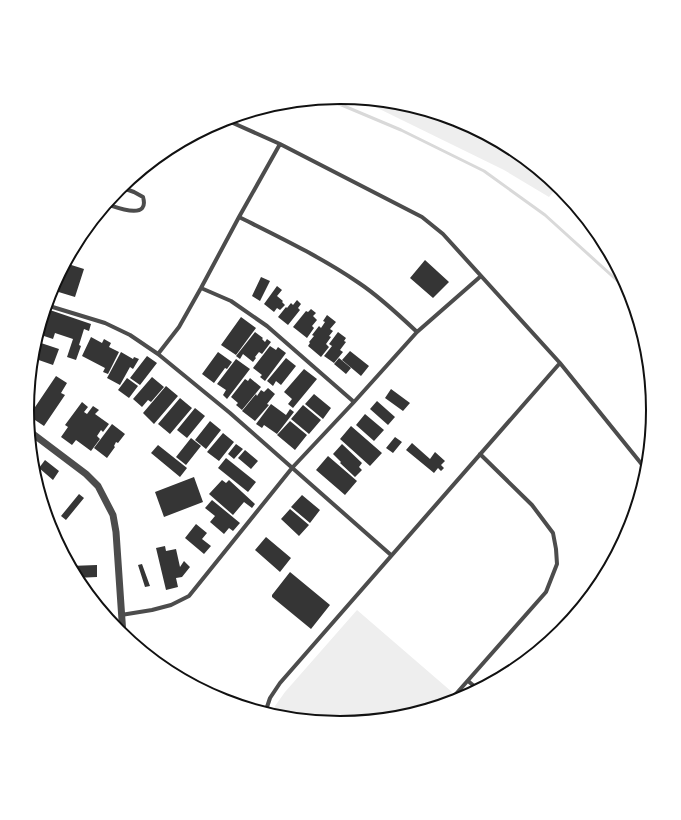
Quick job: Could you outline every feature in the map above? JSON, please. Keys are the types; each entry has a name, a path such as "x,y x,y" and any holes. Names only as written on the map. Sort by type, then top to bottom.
{"street":[{"path":"233,123 280,144 422,216 443,234 560,363 642,464"},
{"path":"158,354 179,327 280,144"},
{"path":"112,206 129,211 136,211 142,208 144,204 143,197 128,190"},
{"path":"239,217 311,254 360,283 392,308 417,332"},
{"path":"121,615 171,605 189,596 292,468 417,332 481,276"},
{"path":"201,288 231,301 267,326 354,402"},
{"path":"52,307 105,323 130,335 158,354 230,413 391,555"},
{"path":"266,707 270,698 280,683 560,363"},
{"path":"36,436 86,474 98,486 113,515 116,532 122,625"},
{"path":"457,693 546,592 557,564 553,533 532,505 480,454"},
{"path":"468,681 474,686"}],"shaded area":[{"path":"371,105 400,109 420,114 476,135 511,155 554,191 549,197 504,170"},
{"path":"357,610 452,692 447,697 439,700 400,711 361,716 320,716 274,709 285,692"}],"building":[{"path":"425,260 449,282 433,298 410,278"},
{"path":"71,265 84,269 75,297 58,292"},
{"path":"261,277 270,281 260,301 252,296"},
{"path":"277,286 282,290 277,296 285,305 280,310 277,308 274,312 264,304"},
{"path":"297,300 301,304 298,308 300,310 288,325 278,317 286,307 287,308 291,303 293,305"},
{"path":"311,309 316,313 313,316 317,320 312,326 314,328 307,338 293,327 306,311 308,312"},
{"path":"50,310 91,324 89,331 84,329 79,345 81,346 76,360 67,357 73,339 55,333 53,339 43,336"},
{"path":"327,315 336,322 330,329 333,331 326,344 329,347 321,357 308,346 310,343 309,342 314,336 312,335 319,326 321,328"},
{"path":"241,317 256,328 236,355 221,345"},
{"path":"255,332 263,338 262,339 265,342 267,339 271,342 262,354 259,352 253,362 243,354 240,359 236,356"},
{"path":"338,332 346,338 344,341 346,342 340,350 343,352 334,363 324,356 332,346 329,344"},
{"path":"91,337 102,343 104,339 111,343 109,347 119,352 108,374 103,372 105,368 82,356"},
{"path":"41,343 59,349 53,365 39,360"},
{"path":"270,346 276,350 278,347 286,353 265,381 260,377 262,375 253,368"},
{"path":"350,351 369,366 361,376 342,360"},
{"path":"121,352 133,359 134,357 139,359 133,369 130,367 120,385 107,378"},
{"path":"218,352 232,362 227,369 225,368 214,383 202,374"},
{"path":"147,356 157,363 140,385 130,378"},
{"path":"286,358 296,366 281,385 276,381 273,386 267,381"},
{"path":"339,358 351,368 346,374 334,364"},
{"path":"236,359 250,369 227,399 223,395 226,390 217,384"},
{"path":"304,369 317,379 293,408 288,404 292,399 284,392"},
{"path":"56,376 67,383 61,393 65,395 44,426 34,420 34,408"},
{"path":"152,377 164,387 151,402 148,400 142,407 133,399"},
{"path":"127,378 138,386 129,398 118,390"},
{"path":"250,378 261,387 242,410 236,405 238,403 231,397 245,379 248,381"},
{"path":"166,386 178,396 154,424 143,413"},
{"path":"268,388 275,394 267,404 269,405 255,421 242,411 256,394 257,396 261,390 264,392"},
{"path":"391,389 410,403 403,411 385,398"},
{"path":"314,394 331,408 323,419 305,404"},
{"path":"180,398 192,408 170,434 158,424"},
{"path":"377,401 395,417 388,425 370,409"},
{"path":"82,402 88,407 84,412 87,414 93,406 99,410 95,414 109,424 103,432 101,430 97,436 100,439 91,451 76,440 72,445 61,437 68,427 65,425"},
{"path":"271,404 286,415 290,409 294,412 277,434 264,425 262,428 256,424"},
{"path":"303,405 321,420 309,434 291,419"},
{"path":"195,408 205,416 187,438 177,430"},
{"path":"365,414 384,430 374,441 356,425"},
{"path":"210,421 221,430 206,449 195,440"},
{"path":"290,421 307,435 295,450 277,435"},
{"path":"112,424 125,434 118,443 116,442 115,447 107,458 94,448"},
{"path":"351,426 382,453 370,466 340,439"},
{"path":"223,433 234,442 219,461 207,452"},
{"path":"395,437 402,442 393,453 386,448"},
{"path":"191,438 201,446 186,465 176,457"},
{"path":"412,443 430,459 435,452 445,461 441,465 444,468 441,471 438,468 434,473 406,450"},
{"path":"236,444 243,449 234,459 228,454"},
{"path":"342,444 362,463 359,467 362,470 355,477 333,454"},
{"path":"158,445 187,468 180,477 151,453"},
{"path":"245,450 258,461 251,469 238,458"},
{"path":"328,456 357,481 345,495 316,470"},
{"path":"226,458 256,482 248,492 218,468"},
{"path":"45,460 59,471 53,480 40,467"},
{"path":"194,477 203,502 164,517 155,492"},
{"path":"222,480 226,483 229,480 255,504 252,508 244,502 233,515 209,494"},
{"path":"79,494 84,498 66,520 61,516"},
{"path":"302,495 320,510 310,523 291,507"},
{"path":"212,500 240,523 233,531 229,528 224,534 210,522 215,516 205,508"},
{"path":"290,509 309,525 299,536 281,519"},
{"path":"196,524 207,533 202,539 211,546 204,554 185,538"},
{"path":"266,537 291,558 280,572 255,550"},
{"path":"165,546 166,551 176,549 180,567 184,561 190,567 182,577 176,578 178,587 166,590 156,548"},
{"path":"142,564 150,586 145,587 138,565"},
{"path":"97,565 97,577 84,578 77,566"},
{"path":"290,572 330,605 311,629 272,597"}],"waterway":[{"path":"339,104 401,130 484,171 545,215 619,282"}]}
